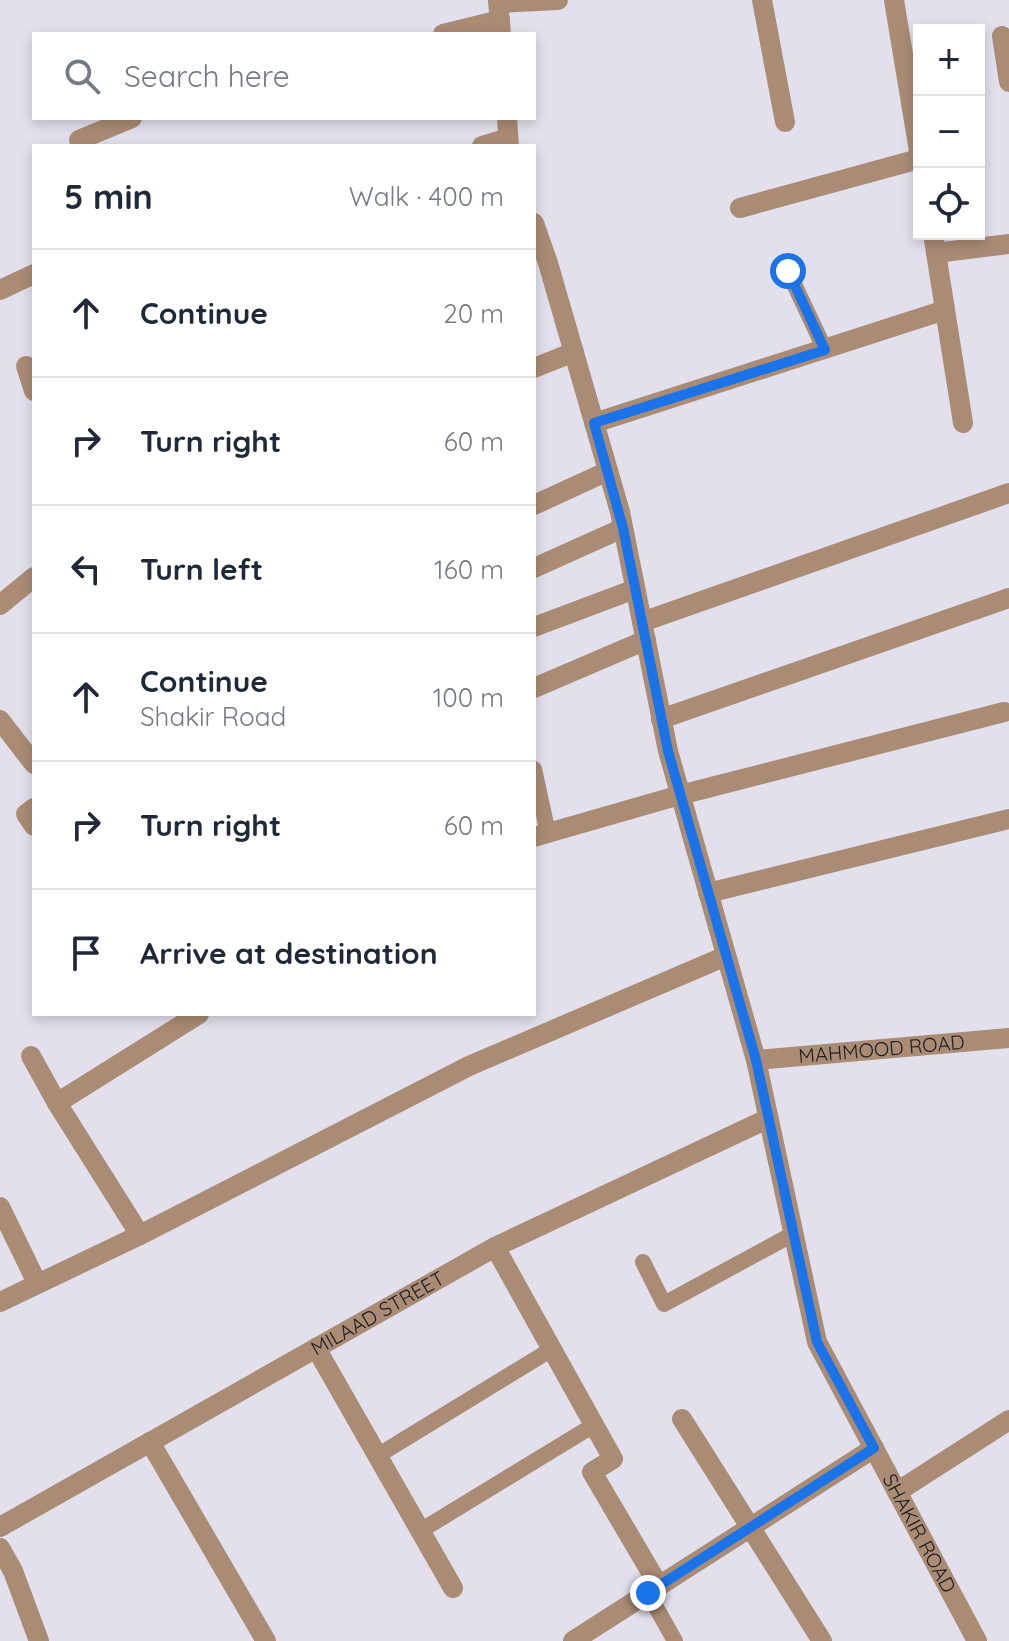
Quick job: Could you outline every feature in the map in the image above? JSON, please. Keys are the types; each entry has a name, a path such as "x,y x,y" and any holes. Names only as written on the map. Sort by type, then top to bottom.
{"street":[{"path":"449,32 500,14 558,0"},
{"path":"762,0 785,122"},
{"path":"894,0 913,115"},
{"path":"1002,36 1009,82"},
{"path":"79,140 127,120"},
{"path":"486,144 508,134"},
{"path":"740,208 913,161"},
{"name":"SHAKIR ROAD","path":"536,235 541,265 574,352 623,528 661,719 756,1060 817,1342 977,1641"},
{"path":"963,423 934,243 1009,244"},
{"path":"0,290 32,275"},
{"path":"594,423 945,310"},
{"path":"536,367 574,352"},
{"path":"26,366 32,385"},
{"path":"536,504 608,471"},
{"path":"536,687 644,631 1009,493"},
{"path":"536,567 623,528"},
{"path":"0,605 32,579"},
{"path":"536,626 635,589"},
{"path":"661,719 1009,598"},
{"path":"541,835 680,795 1004,712"},
{"path":"0,720 32,761"},
{"path":"708,893 1009,819"},
{"path":"0,1302 140,1235 469,1066 726,956"},
{"path":"57,1103 196,1016"},
{"name":"MAHMOOD ROAD","path":"756,1060 1009,1038"},
{"path":"31,1056 140,1235"},
{"name":"MILAAD STREET","path":"0,1527 495,1247 767,1119"},
{"path":"0,1207 37,1283"},
{"path":"495,1247 613,1459 592,1472 654,1589"},
{"path":"316,1348 453,1588"},
{"path":"682,1419 822,1641"},
{"path":"897,1492 1009,1420"},
{"path":"150,1442 266,1641"},
{"path":"573,1641 874,1448"},
{"path":"0,1548 13,1571 39,1641"}],"lane":[{"path":"788,271 825,350"},
{"path":"536,788 541,835"},
{"path":"643,1262 664,1304 793,1234"},
{"path":"377,1456 552,1349"},
{"path":"420,1531 594,1425"},
{"path":"654,1589 675,1641"}],"route":[{"path":"648,1593 874,1448 817,1342 756,1060 668,751 620,512 594,423 825,350 788,271"}]}
